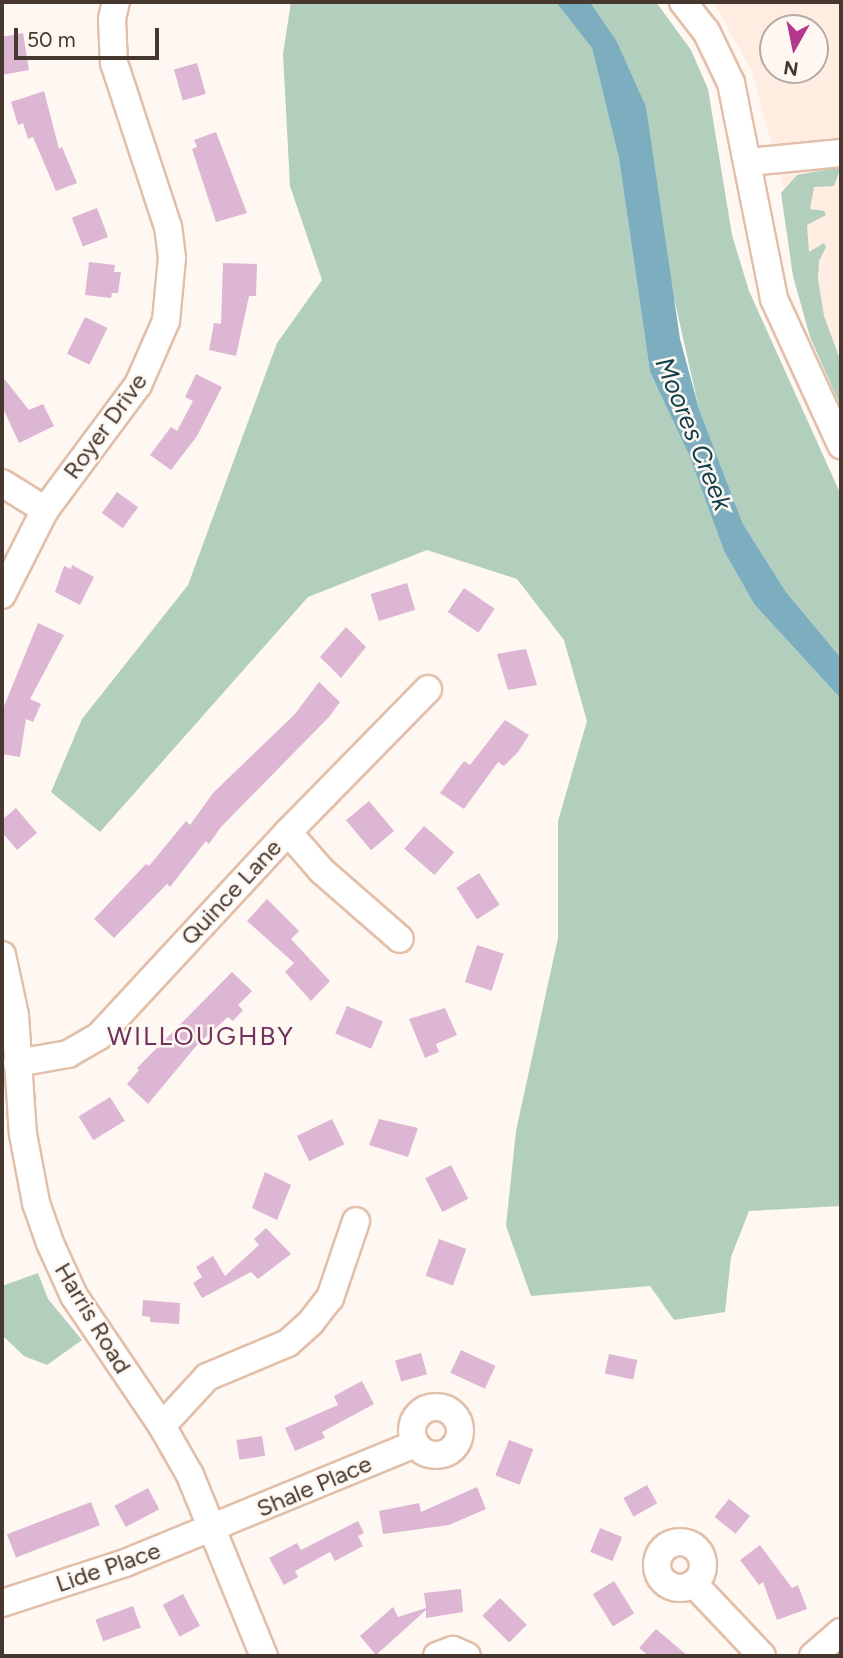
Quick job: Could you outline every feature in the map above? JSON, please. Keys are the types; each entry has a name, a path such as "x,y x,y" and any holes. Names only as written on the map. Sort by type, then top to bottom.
{"street":[{"name":"Royer Drive","path":"2,595 45,510 138,385 159,342 171,290 166,215 114,63 111,28 116,2"},
{"path":"683,2 720,56 740,115 774,299 841,445"},
{"path":"749,162 841,153"},
{"path":"2,482 45,510"},
{"name":"Quince Lane","path":"18,1063 68,1054 99,1036 288,832 428,689"},
{"path":"288,832 323,872 400,939"},
{"name":"Harris Road","path":"2,955 15,1015 23,1134 36,1203 50,1243 74,1296 162,1426 212,1528 264,1656"},
{"path":"162,1426 207,1377 288,1343 311,1322 331,1298 356,1221"},
{"name":"Shale Place","path":"212,1528 415,1444"},
{"name":"Lide Place","path":"2,1603 212,1528"},
{"path":"694,1584 762,1656"},
{"path":"2,1603 2,1621"},
{"path":"813,1656 841,1632"},
{"path":"437,1656 453,1650 467,1656"}],"shaded area":[{"path":"713,2 841,2 841,402 752,71"}],"green space":[{"path":"291,2 556,2 560,5 592,48 619,159 650,372 689,455 724,551 754,604 841,699 841,1206 749,1211 731,1257 725,1312 674,1320 650,1286 531,1296 506,1226 516,1131 558,938 558,821 587,721 564,640 517,579 427,550 308,597 100,832 51,792 82,719 188,585 277,343 322,280 290,186 283,54"},
{"path":"590,2 656,2 691,50 708,89 732,235 749,291 841,495 841,658 786,592 743,524 699,409 616,40"},
{"path":"841,167 834,186 814,187 810,209 824,211 826,215 807,225 809,252 824,243 826,247 819,261 818,279 824,316 841,362 841,407 810,337 793,276 781,193 797,175"},
{"path":"38,1273 48,1299 82,1340 47,1365 24,1356 2,1335 2,1286"}],"water":[{"name":"Moores Creek","path":"556,2 590,2 616,40 646,107 680,339 699,409 743,524 786,592 841,658 841,699 754,604 724,551 689,455 650,372 619,159 592,48"}],"building":[{"path":"23,33 29,70 2,75 2,37"},
{"path":"197,63 206,94 183,100 174,70"},
{"path":"44,91 59,149 62,147 77,183 56,191 33,137 28,139 23,123 18,125 11,102"},
{"path":"216,132 247,213 216,222 192,149 197,147 194,140"},
{"path":"97,208 108,237 83,247 72,218"},
{"path":"89,262 115,265 114,272 121,272 118,293 112,293 111,298 85,295"},
{"path":"223,263 257,264 256,296 249,296 236,356 209,350 214,323 221,324"},
{"path":"85,317 107,328 89,365 67,354"},
{"path":"196,374 222,387 197,436 171,470 150,455 171,427 177,431 193,401 185,397"},
{"path":"2,376 29,410 43,404 54,426 19,443 2,406"},
{"path":"117,492 138,507 123,528 102,513"},
{"path":"72,565 94,577 80,605 55,592 64,566 71,569"},
{"path":"407,583 415,610 379,621 371,594"},
{"path":"464,588 495,609 478,633 448,612"},
{"path":"38,623 64,635 30,699 41,704 33,722 26,719 20,757 2,754 2,711"},
{"path":"346,627 366,647 341,678 320,657"},
{"path":"526,649 537,685 508,690 497,654"},
{"path":"319,682 340,702 329,717 221,827 209,844 206,841 170,887 167,884 114,938 94,919 146,864 149,866 186,821 190,825 213,793 295,714"},
{"path":"505,720 529,735 518,752 504,766 498,762 464,809 440,793 464,761 470,765"},
{"path":"369,801 394,831 371,850 346,820"},
{"path":"16,808 37,833 17,850 2,832 2,820"},
{"path":"424,826 454,852 435,875 404,849"},
{"path":"479,873 500,905 477,920 456,888"},
{"path":"267,899 299,931 291,939 330,981 311,1001 285,972 294,963 247,921"},
{"path":"477,945 504,954 492,991 465,982"},
{"path":"232,972 252,991 238,1005 243,1010 233,1021 228,1017 197,1045 148,1104 127,1084 139,1070 137,1068"},
{"path":"347,1006 383,1021 371,1049 335,1034"},
{"path":"445,1008 457,1035 436,1044 439,1052 425,1058 409,1019"},
{"path":"110,1097 125,1121 93,1140 79,1117"},
{"path":"332,1119 344,1144 309,1161 297,1136"},
{"path":"379,1119 418,1128 408,1157 369,1145"},
{"path":"451,1165 468,1199 442,1212 425,1178"},
{"path":"265,1172 291,1185 277,1220 252,1208"},
{"path":"266,1228 291,1254 258,1279 251,1272 202,1298 193,1283 202,1277 196,1267 213,1256 225,1276 259,1245 254,1239"},
{"path":"439,1239 466,1249 453,1286 426,1276"},
{"path":"143,1300 180,1303 179,1324 150,1322 150,1317 142,1316"},
{"path":"461,1350 495,1366 485,1389 450,1373"},
{"path":"421,1353 427,1374 401,1382 395,1360"},
{"path":"609,1354 637,1360 633,1380 605,1374"},
{"path":"362,1381 374,1404 322,1432 325,1438 295,1451 285,1428 338,1405 334,1396"},
{"path":"262,1436 265,1456 239,1460 236,1440"},
{"path":"509,1440 533,1449 520,1485 495,1475"},
{"path":"647,1485 657,1503 634,1516 623,1498"},
{"path":"477,1487 486,1509 449,1525 383,1534 379,1511 419,1503 421,1512"},
{"path":"148,1488 159,1509 126,1527 114,1506"},
{"path":"729,1499 750,1516 736,1534 715,1517"},
{"path":"91,1502 100,1525 16,1558 7,1534"},
{"path":"358,1521 364,1533 358,1536 363,1546 335,1561 330,1552 295,1571 298,1577 284,1585 269,1558 297,1543 301,1550"},
{"path":"600,1528 622,1537 613,1561 590,1552"},
{"path":"760,1545 792,1588 798,1585 807,1609 777,1620 763,1582 759,1585 740,1560"},
{"path":"614,1581 634,1613 613,1626 593,1594"},
{"path":"461,1589 463,1612 426,1618 426,1610 376,1655 360,1636 393,1607 398,1617 426,1608 424,1593"},
{"path":"183,1594 200,1626 180,1637 163,1605"},
{"path":"500,1598 527,1625 509,1643 482,1616"},
{"path":"133,1606 141,1628 103,1641 95,1620"},
{"path":"656,1629 688,1656 649,1656 639,1648"}],"district":[{"name":"WILLOUGHBY","path":"201,1037"}]}
